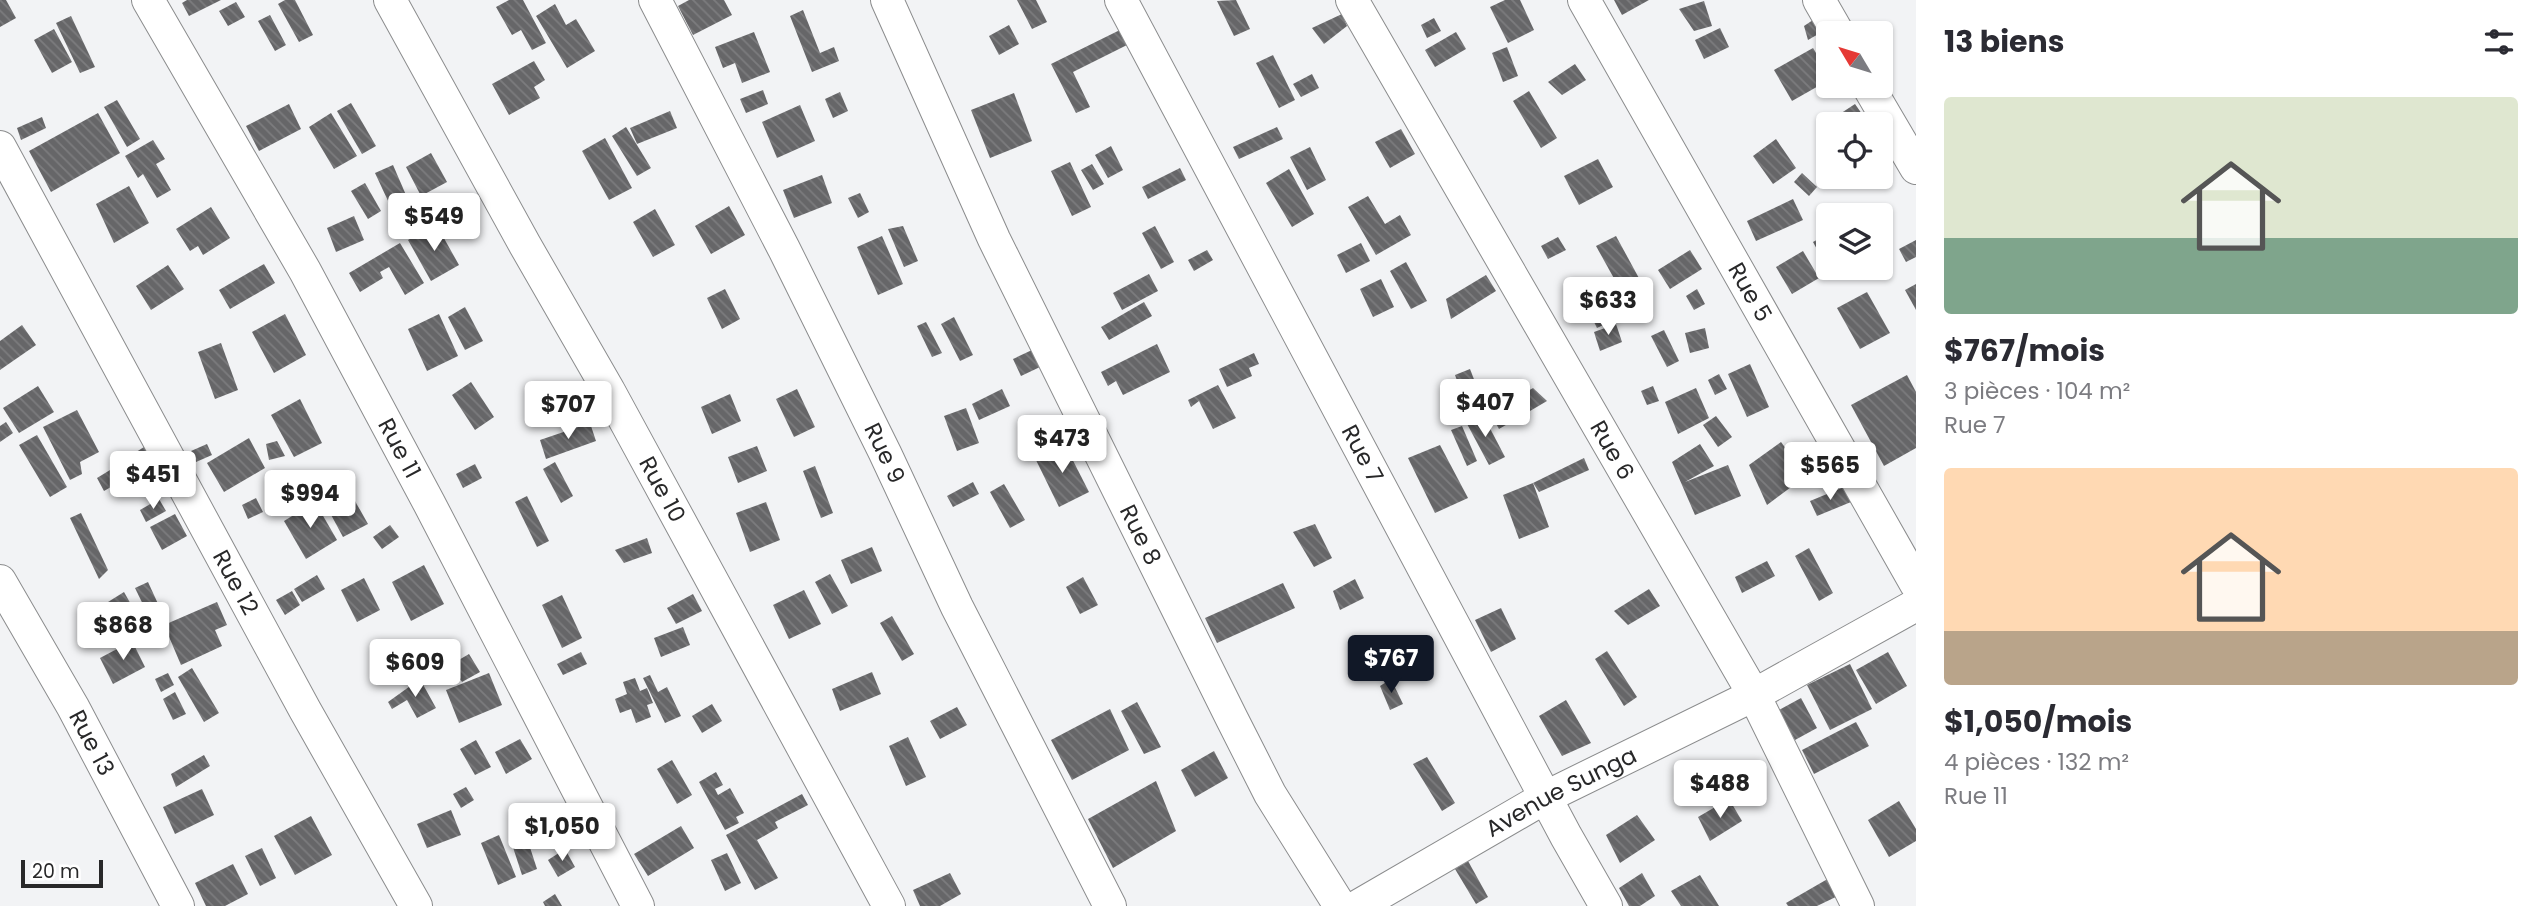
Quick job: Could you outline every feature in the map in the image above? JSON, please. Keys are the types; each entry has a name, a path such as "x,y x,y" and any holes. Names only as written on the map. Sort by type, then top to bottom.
{"street":[{"name":"Rue 11","path":"148,0 305,271 638,906"},
{"name":"Rue 10","path":"390,0 616,403 889,906"},
{"name":"Rue 9","path":"655,0 783,249 885,453 957,607 1110,906"},
{"name":"Rue 8","path":"887,0 994,239 1231,719 1270,794 1340,906"},
{"name":"Rue 7","path":"1121,0 1606,906"},
{"name":"Rue 6","path":"1352,0 1754,695 1858,906"},
{"name":"Rue 5","path":"1584,0 1916,584"},
{"path":"1819,0 1831,21"},
{"path":"1875,98 1916,169"},
{"name":"Rue 12","path":"0,147 292,687 416,906"},
{"name":"Rue 13","path":"0,581 73,707 178,906"},
{"name":"Avenue Sunga","path":"1358,906 1546,797 1754,695 1916,605"}],"building":[{"path":"0,0 6,0 16,18 0,27"},
{"path":"187,0 221,0 189,16 182,3"},
{"path":"285,0 295,0 313,35 299,42 278,4"},
{"path":"509,0 523,0 546,43 532,50 521,30 512,35 496,7"},
{"path":"689,0 724,0 732,15 693,35 678,6"},
{"path":"1017,0 1036,0 1047,22 1032,29"},
{"path":"1236,0 1250,29 1234,36 1217,1"},
{"path":"1505,0 1520,0 1534,30 1508,43 1490,7"},
{"path":"1614,0 1649,0 1622,15"},
{"path":"1704,1 1712,26 1694,31 1679,9"},
{"path":"236,2 245,17 228,26 219,11"},
{"path":"555,4 566,25 576,19 595,51 567,68 536,16"},
{"path":"803,10 820,53 834,47 839,61 812,72 790,16"},
{"path":"1342,14 1347,26 1324,44 1312,28"},
{"path":"270,15 286,45 275,51 258,21"},
{"path":"71,16 95,67 80,73 56,23"},
{"path":"1819,16 1822,21 1816,21 1816,35 1808,40 1804,26"},
{"path":"1434,18 1441,31 1427,38 1421,25"},
{"path":"1009,25 1019,44 999,55 989,36"},
{"path":"1124,28 1131,43 1073,72 1090,107 1076,113 1051,64"},
{"path":"1720,28 1729,47 1704,59 1695,40"},
{"path":"54,29 72,62 52,73 34,40"},
{"path":"754,32 770,72 742,83 735,63 723,68 715,47"},
{"path":"1456,32 1466,49 1435,67 1425,50"},
{"path":"1507,47 1518,76 1503,82 1492,53"},
{"path":"1813,48 1816,53 1816,87 1792,101 1774,70"},
{"path":"1273,55 1295,100 1279,108 1256,63"},
{"path":"534,61 545,80 534,87 540,98 509,115 492,84"},
{"path":"1575,64 1586,80 1562,95 1548,82"},
{"path":"1312,74 1319,88 1301,97 1293,84"},
{"path":"763,90 768,104 746,113 740,99"},
{"path":"1529,91 1557,138 1541,148 1513,101"},
{"path":"840,92 848,111 833,118 825,99"},
{"path":"1014,93 1032,141 990,158 971,110"},
{"path":"117,100 140,139 127,147 104,107"},
{"path":"351,103 376,146 362,154 337,111"},
{"path":"289,104 301,129 259,151 246,126"},
{"path":"1855,104 1861,112 1843,112"},
{"path":"800,105 815,141 777,158 762,122"},
{"path":"670,111 677,128 637,144 630,128"},
{"path":"98,113 120,153 51,192 29,151"},
{"path":"331,113 357,156 334,169 309,127"},
{"path":"42,117 46,128 21,140 17,128"},
{"path":"626,127 651,168 637,176 612,136"},
{"path":"1277,127 1283,139 1239,159 1233,147"},
{"path":"1401,129 1415,154 1390,168 1375,142"},
{"path":"605,138 632,188 609,200 582,151"},
{"path":"1776,139 1796,168 1773,184 1753,156"},
{"path":"153,140 165,159 156,164 171,190 157,198 143,174 138,178 125,156"},
{"path":"1111,146 1123,170 1108,178 1095,155"},
{"path":"1310,147 1326,180 1307,190 1290,157"},
{"path":"431,153 447,182 421,196 406,167"},
{"path":"1598,159 1613,187 1579,205 1564,176"},
{"path":"1070,162 1091,207 1072,216 1051,171"},
{"path":"1092,164 1104,184 1093,190 1081,170"},
{"path":"393,165 406,195 389,203 375,173"},
{"path":"1180,168 1186,180 1148,199 1142,187"},
{"path":"1289,169 1314,214 1292,227 1266,183"},
{"path":"1802,173 1816,188 1809,196 1794,182"},
{"path":"822,175 832,203 794,218 783,190"},
{"path":"365,183 381,211 368,219 351,191"},
{"path":"129,186 149,223 114,243 96,204"},
{"path":"860,193 869,212 858,218 848,198"},
{"path":"1368,196 1385,224 1400,215 1411,235 1376,255 1348,207"},
{"path":"1793,199 1803,220 1756,241 1747,221"},
{"path":"729,206 745,235 711,254 695,226"},
{"path":"211,207 230,238 203,255 198,246 190,251 176,229"},
{"path":"655,209 675,245 653,257 633,222"},
{"path":"354,216 364,240 336,252 327,228"},
{"path":"436,224 459,265 431,281 408,240"},
{"path":"903,226 918,261 904,267 888,229"},
{"path":"1155,226 1174,262 1161,269 1142,233"},
{"path":"882,236 903,284 878,295 857,247"},
{"path":"1616,236 1640,280 1621,291 1596,246"},
{"path":"1558,237 1566,250 1548,259 1541,246"},
{"path":"1916,240 1916,257 1906,262 1899,249"},
{"path":"400,243 424,283 405,295 389,267 380,272 383,278 360,292 349,273"},
{"path":"1361,243 1370,261 1346,273 1337,255"},
{"path":"1207,250 1213,260 1194,271 1188,260"},
{"path":"1690,250 1702,269 1670,289 1658,270"},
{"path":"1803,251 1816,273 1816,280 1792,294 1776,267"},
{"path":"1406,262 1427,301 1411,309 1390,271"},
{"path":"264,264 275,283 230,309 219,290"},
{"path":"168,265 184,289 151,310 136,286"},
{"path":"1149,274 1158,291 1122,310 1113,293"},
{"path":"1486,275 1496,291 1451,319 1446,299"},
{"path":"1381,279 1394,307 1373,317 1360,289"},
{"path":"1916,284 1916,310 1905,290"},
{"path":"725,289 740,319 722,329 707,298"},
{"path":"1697,289 1705,304 1694,310 1686,296"},
{"path":"1867,292 1890,333 1860,349 1837,308"},
{"path":"1617,301 1624,315 1597,328 1590,314"},
{"path":"1144,302 1152,316 1109,340 1101,327"},
{"path":"465,307 483,341 465,350 448,317"},
{"path":"285,314 306,355 274,373 252,332"},
{"path":"439,314 458,356 427,371 408,329"},
{"path":"954,317 973,355 960,361 941,324"},
{"path":"926,322 942,353 932,357 917,326"},
{"path":"1616,324 1622,342 1600,351 1594,332"},
{"path":"22,325 36,345 0,370 0,341"},
{"path":"1705,328 1709,348 1690,353 1685,333"},
{"path":"1664,330 1679,361 1667,367 1651,336"},
{"path":"221,343 238,390 215,399 198,352"},
{"path":"1157,344 1170,372 1123,395 1116,381 1108,386 1101,372"},
{"path":"1032,350 1040,367 1021,376 1013,359"},
{"path":"1254,353 1259,364 1249,368 1252,376 1227,387 1219,369"},
{"path":"1750,364 1769,407 1747,417 1728,374"},
{"path":"1470,369 1482,400 1466,406 1455,375"},
{"path":"1719,374 1727,389 1715,395 1708,380"},
{"path":"1907,375 1916,392 1916,448 1884,466 1851,405"},
{"path":"471,382 494,417 475,430 452,395"},
{"path":"1218,385 1236,418 1213,429 1199,401 1191,407 1188,400"},
{"path":"38,386 54,412 19,433 3,408"},
{"path":"1653,386 1659,401 1647,405 1641,391"},
{"path":"1533,388 1547,401 1499,429 1490,413"},
{"path":"1696,388 1709,418 1678,434 1665,402"},
{"path":"797,389 815,427 794,437 776,399"},
{"path":"1002,389 1010,406 979,420 972,404"},
{"path":"730,394 741,421 712,434 701,407"},
{"path":"300,399 322,443 294,457 271,415"},
{"path":"966,408 979,443 957,451 944,416"},
{"path":"77,410 99,452 80,462 82,474 70,480 43,427"},
{"path":"1482,413 1505,457 1489,465 1466,422"},
{"path":"1716,416 1732,437 1718,447 1703,425"},
{"path":"6,422 13,433 0,442 0,426"},
{"path":"590,423 596,441 546,459 540,440"},
{"path":"1462,426 1477,461 1467,466 1451,430"},
{"path":"37,435 67,487 50,497 19,445"},
{"path":"249,438 265,468 224,492 207,463"},
{"path":"277,441 285,456 269,460 266,444"},
{"path":"1781,442 1806,476 1767,505 1749,465"},
{"path":"1064,443 1089,492 1059,507 1035,458"},
{"path":"207,444 212,455 196,462 191,451"},
{"path":"1700,444 1714,466 1685,482 1728,465 1741,496 1695,515 1672,462"},
{"path":"1440,445 1468,498 1435,513 1408,458"},
{"path":"757,446 767,471 738,483 728,457"},
{"path":"144,447 153,460 131,474 122,461"},
{"path":"1584,458 1589,470 1539,492 1533,483"},
{"path":"555,462 573,496 561,503 543,469"},
{"path":"475,464 482,478 463,488 456,474"},
{"path":"815,466 833,513 821,518 803,471"},
{"path":"115,467 123,480 104,491 97,478"},
{"path":"973,482 979,494 953,507 947,496"},
{"path":"1533,483 1549,527 1519,539 1503,495"},
{"path":"1004,484 1025,520 1010,528 990,492"},
{"path":"346,485 368,524 343,537 322,498"},
{"path":"1844,487 1851,502 1817,516 1810,501"},
{"path":"527,496 549,541 537,547 515,502"},
{"path":"256,498 263,512 248,519 242,505"},
{"path":"159,499 166,511 146,522 140,510"},
{"path":"315,502 337,540 306,559 284,521"},
{"path":"766,502 780,540 750,552 736,513"},
{"path":"81,513 108,570 99,579 70,518"},
{"path":"175,514 187,536 162,550 150,527"},
{"path":"1315,524 1332,558 1314,567 1293,532"},
{"path":"390,525 399,537 382,549 373,537"},
{"path":"647,538 652,553 624,563 615,550"},
{"path":"872,547 882,571 851,584 841,560"},
{"path":"1809,548 1833,593 1819,601 1795,556"},
{"path":"1767,561 1775,576 1742,593 1735,577"},
{"path":"424,565 444,604 411,621 392,582"},
{"path":"830,574 848,606 832,614 815,582"},
{"path":"317,575 325,589 302,602 294,589"},
{"path":"1083,577 1098,605 1080,614 1066,587"},
{"path":"364,578 380,610 357,622 341,590"},
{"path":"1355,579 1364,598 1340,610 1333,591"},
{"path":"148,582 165,619 153,625 135,588"},
{"path":"1283,583 1295,608 1217,643 1205,618"},
{"path":"1649,589 1660,606 1628,625 1614,611"},
{"path":"804,590 821,624 789,639 773,605"},
{"path":"292,591 300,605 285,615 276,600"},
{"path":"124,592 133,608 109,622 100,607"},
{"path":"693,594 702,611 676,624 667,608"},
{"path":"562,595 582,638 562,648 542,605"},
{"path":"217,602 227,625 215,630 222,646 181,665 164,625"},
{"path":"1501,608 1516,639 1491,652 1475,620"},
{"path":"892,616 914,654 902,661 880,623"},
{"path":"683,627 690,645 661,657 654,638"},
{"path":"132,641 145,667 113,684 100,658"},
{"path":"1607,651 1637,697 1624,706 1595,659"},
{"path":"581,652 587,664 563,675 557,664"},
{"path":"1888,652 1907,686 1876,704 1856,670"},
{"path":"469,654 480,672 462,682 455,672 444,678 440,671"},
{"path":"1850,664 1872,709 1830,730 1807,685"},
{"path":"192,668 219,713 204,722 178,677"},
{"path":"872,672 881,694 840,711 832,689"},
{"path":"168,673 174,685 161,692 155,679"},
{"path":"489,673 502,705 459,723 446,690"},
{"path":"650,675 658,692 667,687 681,716 665,723 643,678"},
{"path":"635,678 640,691 647,688 653,703 647,705 651,717 636,723 631,709 620,713 615,699 627,694 623,682"},
{"path":"420,679 436,708 417,718 407,700 392,709 388,702"},
{"path":"1391,679 1403,704 1390,710 1380,686"},
{"path":"175,692 186,714 173,720 163,699"},
{"path":"1801,698 1817,728 1795,740 1779,710"},
{"path":"1566,700 1591,743 1562,756 1539,716"},
{"path":"1137,702 1161,747 1144,754 1121,711"},
{"path":"712,704 722,721 702,733 692,716"},
{"path":"957,707 967,725 940,739 930,721"},
{"path":"1110,709 1129,750 1072,780 1051,740"},
{"path":"1856,722 1869,746 1814,774 1802,750"},
{"path":"908,737 926,777 906,786 889,746"},
{"path":"520,739 532,759 506,774 495,752"},
{"path":"476,740 491,767 475,775 460,749"},
{"path":"1214,751 1228,778 1195,797 1181,770"},
{"path":"204,755 210,766 176,787 171,774"},
{"path":"1427,757 1455,803 1442,811 1413,764"},
{"path":"672,760 692,795 677,804 657,769"},
{"path":"716,772 723,785 715,789 718,795 730,788 744,813 736,817 739,823 725,830 699,782"},
{"path":"1156,781 1176,831 1113,868 1088,819"},
{"path":"466,787 474,800 461,808 453,794"},
{"path":"202,789 214,815 175,834 163,807"},
{"path":"802,794 808,805 775,822 778,828 757,840 778,878 755,890 726,835"},
{"path":"1729,799 1742,821 1710,841 1698,817"},
{"path":"1899,801 1916,829 1916,841 1889,857 1868,820"},
{"path":"451,810 461,835 427,848 417,824"},
{"path":"1637,815 1655,840 1620,863 1606,835"},
{"path":"311,816 332,855 295,875 274,836"},
{"path":"681,826 694,848 648,876 634,854"},
{"path":"524,829 537,869 522,875 509,835"},
{"path":"499,835 516,877 498,885 481,843"},
{"path":"262,848 276,878 260,886 245,856"},
{"path":"565,849 575,867 558,877 548,860"},
{"path":"727,853 741,883 725,891 711,860"},
{"path":"1468,861 1488,897 1476,904 1455,869"},
{"path":"233,864 248,894 225,906 206,906 195,883"},
{"path":"950,873 961,894 940,906 920,906 913,890"},
{"path":"1642,873 1655,896 1640,906 1629,906 1619,888"},
{"path":"1700,875 1719,906 1681,906 1671,891"},
{"path":"1831,877 1842,894 1817,906 1788,906 1786,903"},
{"path":"555,894 562,906 545,906 543,902"}]}
